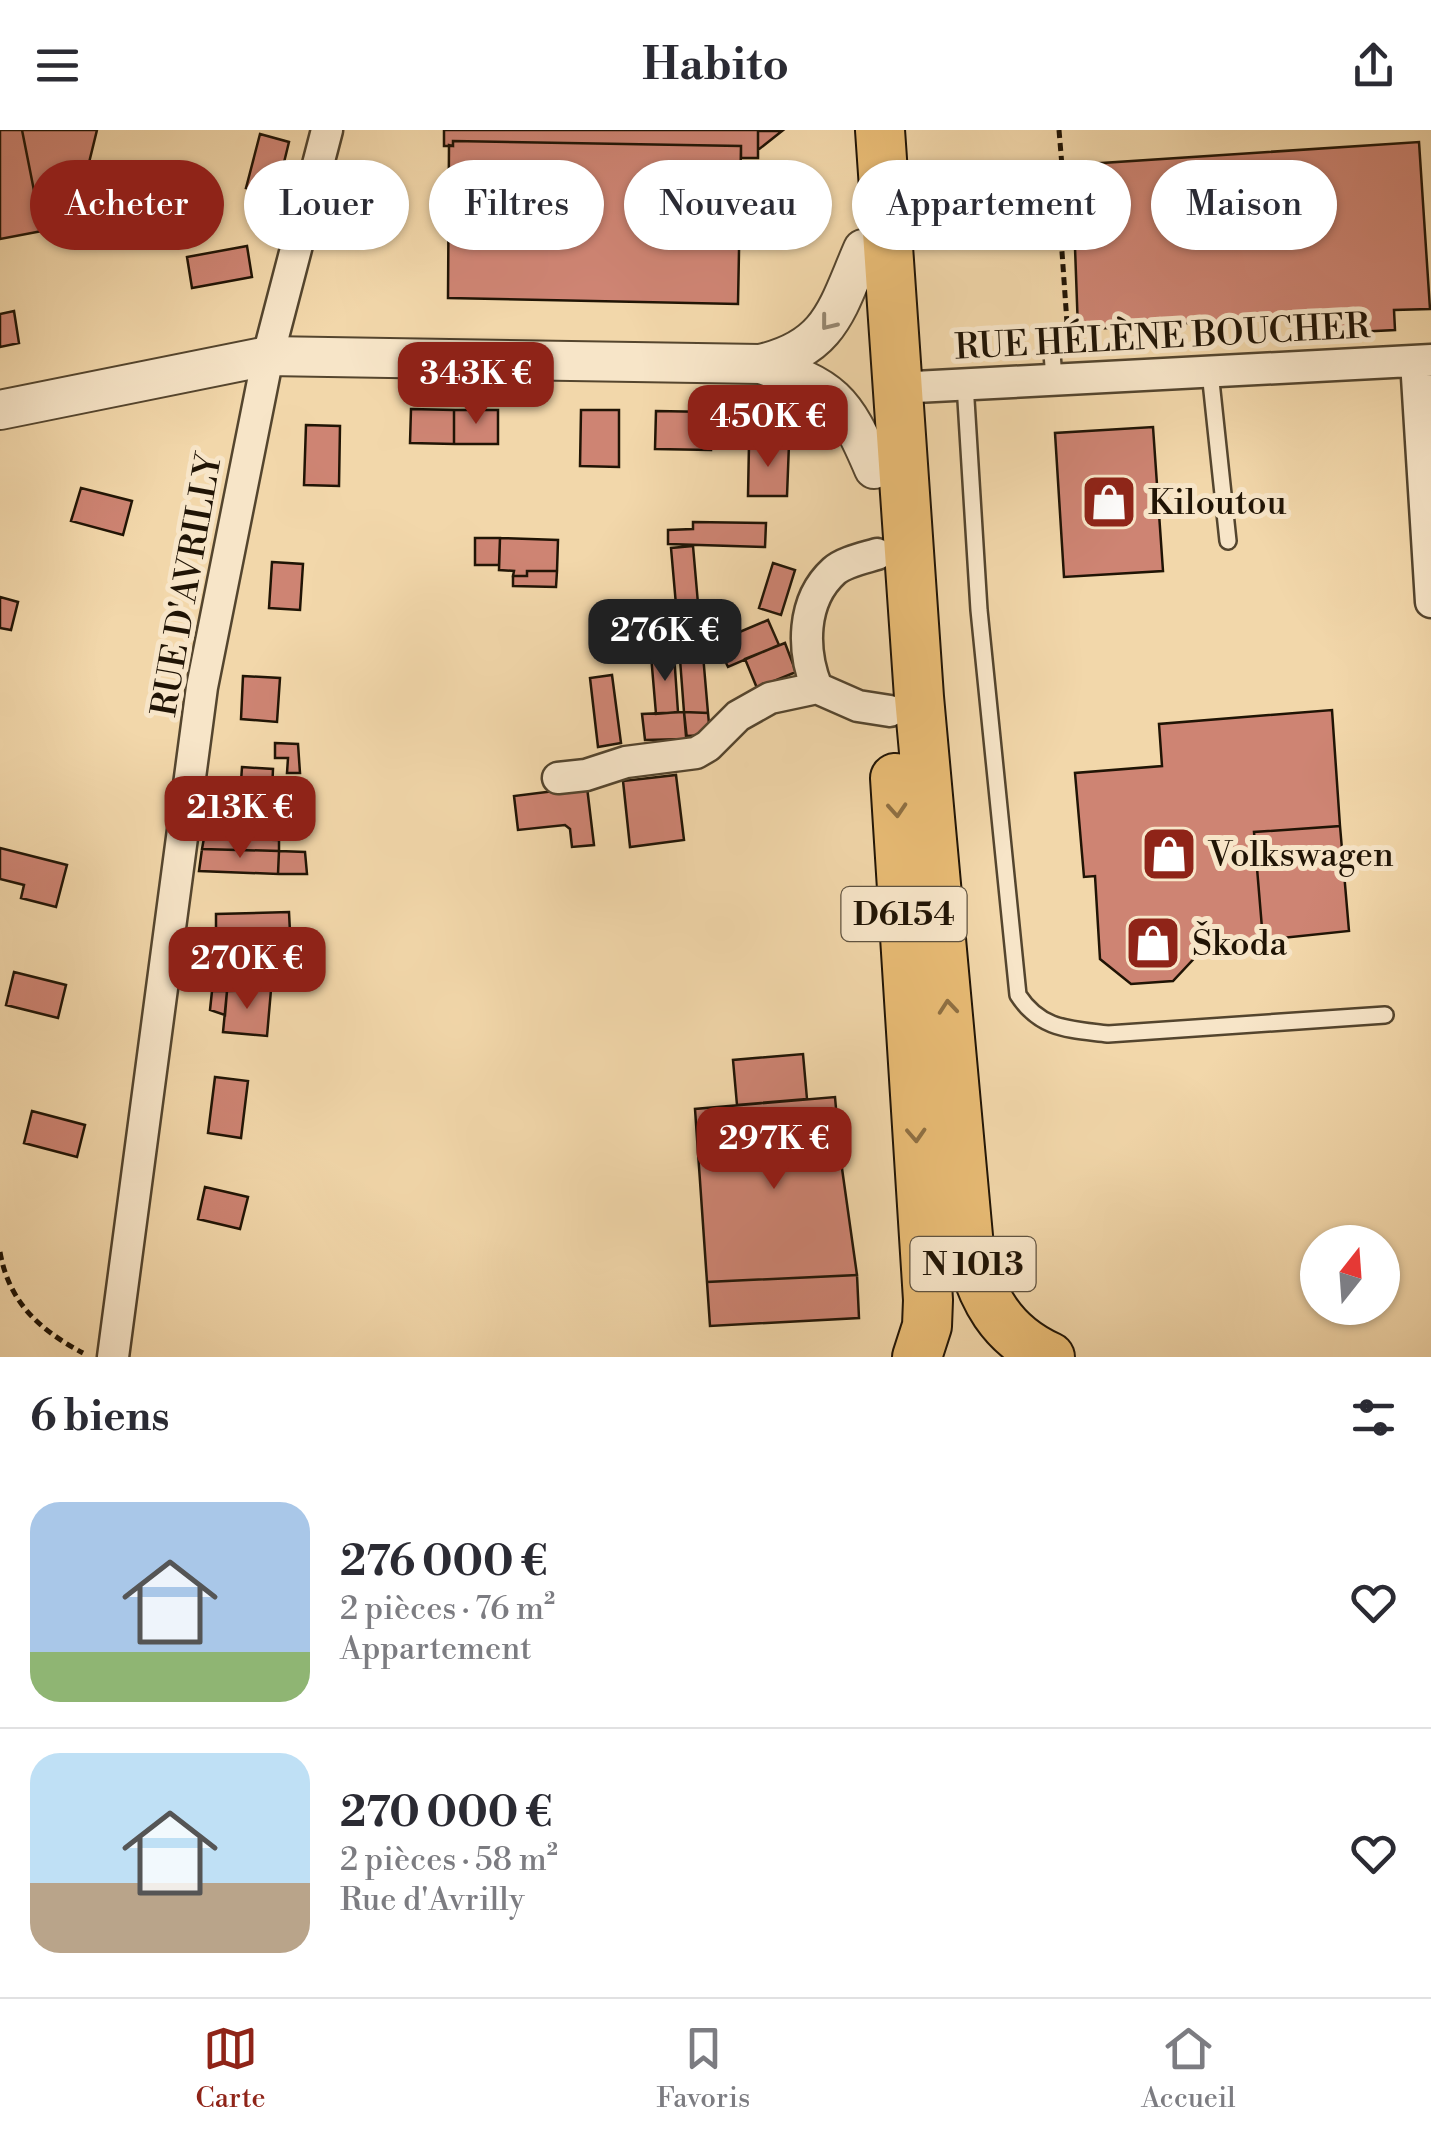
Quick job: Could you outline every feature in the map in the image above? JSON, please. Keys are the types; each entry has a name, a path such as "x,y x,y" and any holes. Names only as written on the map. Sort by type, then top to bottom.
{"main road":[{"name":"D6154","path":"847,130 852,170"},
{"name":"D6154","path":"880,130 896,388 958,1139"},
{"name":"D6154","path":"862,250 871,355 877,554 928,1300 927,1326 917,1357"},
{"name":"N 1013","path":"958,1139 969,1247 984,1299 1032,1349 1050,1357"}],"street":[{"name":"RUE D'AVRILLY","path":"114,1357 202,688 268,356 326,130"},
{"path":"0,410 268,356 760,364 804,350 826,328 845,298 862,250"},
{"path":"760,364 818,385 840,402 874,469"},
{"path":"1426,366 1431,602"},
{"name":"RUE HÉLÈNE BOUCHER","path":"896,388 965,384 1059,370 1210,372 1426,366"},
{"path":"817,688 809,667 805,634 818,591 836,569 877,554"},
{"path":"558,778 586,775 626,762 696,753 738,716 770,698 817,688 858,706 890,710"}],"lane":[{"path":"1210,372 1228,541"},
{"path":"965,384 980,610 1018,995 1031,1015 1063,1028 1108,1034 1385,1015"}],"path":[{"path":"1059,130 1062,160"},
{"path":"1057,250 1059,370"},
{"path":"0,1252 20,1306 38,1326 94,1357"}],"building":[{"path":"0,130 22,130 30,170 30,233 0,239"},
{"path":"22,130 97,130 90,160 30,160 30,170"},
{"path":"444,130 783,130 758,131 758,158 741,158 741,146 453,141 453,146 444,146"},
{"path":"758,131 782,131 758,150"},
{"path":"260,134 289,142 285,160 253,160"},
{"path":"453,141 741,146 741,160 624,160 624,250 739,250 738,304 448,298 448,250 604,250 604,160 449,160 449,145 453,146"},
{"path":"1419,142 1430,309 1394,310 1395,330 1316,334 1314,315 1078,330 1075,250 1131,250 1131,161"},
{"path":"244,247 252,277 192,288 187,257"},
{"path":"14,311 19,343 0,347 0,314"},
{"path":"411,409 454,410 454,444 410,443"},
{"path":"454,410 498,410 498,444 454,444"},
{"path":"581,410 619,410 619,467 580,466"},
{"path":"656,411 711,412 711,450 655,449"},
{"path":"306,425 340,426 339,486 304,485"},
{"name":"Kiloutou","path":"1153,427 1163,571 1064,577 1055,433"},
{"path":"749,444 789,444 787,496 748,496"},
{"path":"81,488 132,501 123,535 71,521"},
{"path":"693,522 766,523 765,547 668,544 668,530 693,529"},
{"path":"475,538 500,538 499,565 475,565"},
{"path":"500,538 558,540 557,571 527,571 527,576 513,576 514,571 499,570"},
{"path":"693,546 701,638 679,639 671,548"},
{"path":"272,562 303,564 300,610 269,608"},
{"path":"773,563 795,570 781,615 759,608"},
{"path":"527,571 557,571 556,587 513,586 513,576 527,576"},
{"path":"0,597 18,602 11,630 0,628"},
{"path":"768,620 779,645 728,667 716,642"},
{"path":"702,643 708,713 684,712 679,646"},
{"path":"785,643 796,672 757,688 745,659"},
{"path":"674,654 678,712 656,714 651,655"},
{"path":"612,675 621,743 598,747 590,678"},
{"path":"243,676 280,678 277,722 241,719"},
{"name":"Volkswagen","path":"1332,710 1340,826 1254,832 1263,940 1200,943 1201,951 1173,981 1131,984 1100,959 1095,876 1084,877 1075,773 1162,766 1159,724"},
{"path":"684,712 687,739 645,740 642,714"},
{"path":"684,712 708,713 710,735 686,736"},
{"path":"275,743 298,744 300,773 287,773 288,758 275,758"},
{"path":"242,767 273,769 271,814 239,811"},
{"path":"676,775 684,840 630,847 623,781"},
{"path":"587,787 594,845 572,847 570,829 565,825 518,830 514,796"},
{"path":"1340,826 1349,931 1263,940 1254,832"},
{"path":"204,838 279,840 279,851 202,849"},
{"path":"0,848 67,865 56,907 21,898 24,885 0,879"},
{"path":"202,849 279,851 278,874 199,871"},
{"path":"279,851 305,852 307,874 278,874"},
{"path":"289,912 290,932 274,932 274,966 236,966 235,929 216,929 216,914"},
{"path":"14,972 66,985 58,1018 6,1005"},
{"path":"271,990 267,1036 223,1032 227,991"},
{"path":"212,991 227,991 225,1015 210,1010"},
{"path":"803,1054 807,1099 737,1105 733,1060"},
{"path":"215,1077 248,1081 241,1138 208,1133"},
{"path":"835,1097 837,1120 832,1124 842,1124 843,1137 833,1140 838,1140 857,1275 707,1282 695,1109"},
{"path":"32,1111 85,1125 77,1157 24,1143"},
{"path":"205,1187 248,1197 240,1229 198,1219"},
{"path":"857,1275 859,1318 710,1326 707,1282"}],"place":[{"name":"Kiloutou","path":"1109,502"},
{"name":"Volkswagen","path":"1169,854"},
{"name":"Škoda","path":"1153,943"}]}
